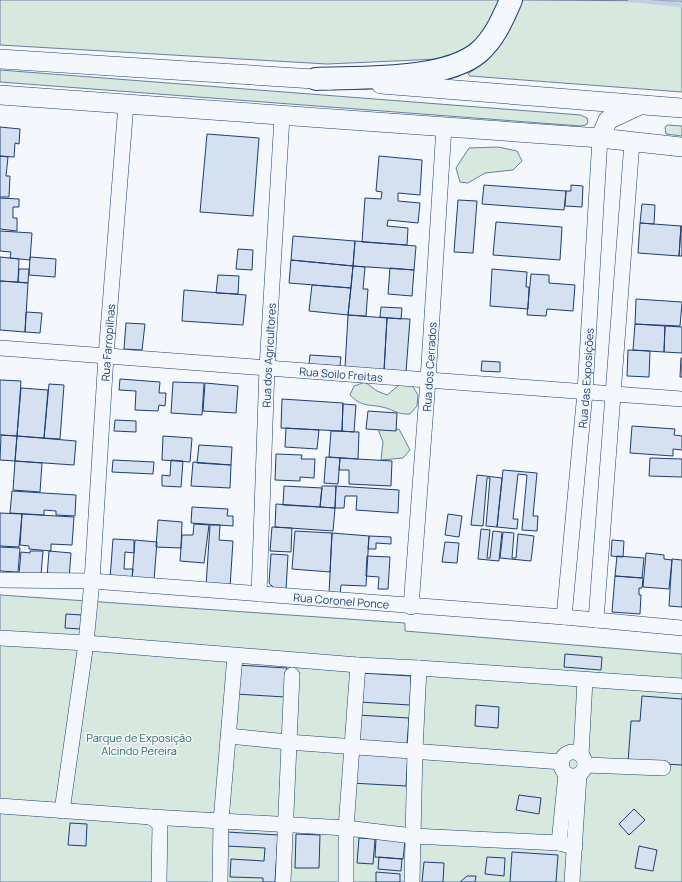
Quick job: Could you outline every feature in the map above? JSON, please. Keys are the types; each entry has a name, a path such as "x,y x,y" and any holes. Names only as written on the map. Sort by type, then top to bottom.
{"highway":[{"path":"316,79 413,74 449,68 466,61 485,46 502,22 511,0"}],"main road":[{"path":"0,59 316,79 682,108"},
{"path":"0,95 600,138 682,148"},
{"path":"600,138 608,120 624,111 643,104"}],"street":[{"name":"Rua Farropilhas","path":"62,811 86,643 92,581 106,356 126,104"},
{"name":"Rua dos Agricultores","path":"259,594 267,368 282,116"},
{"name":"Rua dos Cerrados","path":"411,607 428,380 444,127"},
{"name":"Rua das Exposições","path":"564,617 585,392 600,138"},
{"path":"596,620 632,142"},
{"name":"Rua Soilo Freitas","path":"0,348 682,399"},
{"name":"Rua Coronel Ponce","path":"0,580 92,581 411,607 564,617 682,628"},
{"path":"0,638 86,643 358,665 682,686"},
{"path":"220,882 221,821 235,656"},
{"path":"346,882 346,828 358,665"},
{"path":"412,882 415,750 419,668"},
{"path":"283,882 292,675"},
{"path":"572,882 575,847 574,764 580,680"},
{"path":"229,736 288,742 415,750 574,764 663,768"},
{"path":"559,843 574,764"},
{"path":"0,806 151,817 346,828 413,836 559,843 575,847"},
{"path":"151,817 160,824 159,882"}],"green space":[{"path":"0,0 503,0 491,24 472,47 464,52 439,59 327,64 0,45"},
{"path":"521,0 682,1 682,92 470,76 468,74 484,62 498,47"},
{"path":"0,70 581,115 587,118 588,122 586,125 580,126 0,82"},
{"path":"667,125 682,126 682,136 666,134 665,127"},
{"path":"498,147 517,151 522,161 513,170 485,173 468,183 460,182 456,168 469,148"},
{"path":"365,382 377,391 387,395 403,382 410,382 418,395 417,406 410,414 406,414 358,402 350,395 354,386"},
{"path":"378,429 399,429 410,450 403,458 381,460 383,442"},
{"name":"Parque de Exposição Alcindo Pereira","path":"0,595 405,623 405,631 682,654 682,882 0,882"}],"building":[{"path":"0,127 20,129 19,144 15,143 14,157 0,156"},
{"path":"207,134 259,138 253,216 200,212"},
{"path":"0,156 8,157 6,176 10,176 9,197 0,197"},
{"path":"379,156 422,160 420,195 398,193 398,201 420,203 418,223 388,220 387,226 408,228 407,245 362,242 365,198 381,199 382,192 376,191"},
{"path":"484,185 566,191 564,210 482,204"},
{"path":"571,185 583,186 582,207 565,206 566,191 571,191"},
{"path":"0,198 19,199 19,207 13,207 13,218 17,218 17,231 0,229"},
{"path":"458,200 477,201 473,253 454,252"},
{"path":"642,204 655,205 654,224 640,223"},
{"path":"496,222 562,227 560,260 493,255"},
{"path":"640,223 681,226 679,256 638,253"},
{"path":"681,226 682,256 679,256"},
{"path":"0,231 32,233 30,260 10,258 11,252 0,251"},
{"path":"293,236 355,241 353,266 291,260"},
{"path":"355,241 416,246 414,270 353,266"},
{"path":"238,249 253,250 252,270 236,269"},
{"path":"0,257 19,259 18,282 0,281"},
{"path":"30,257 56,259 55,277 29,275"},
{"path":"291,260 353,266 351,288 289,283"},
{"path":"353,266 365,267 363,289 368,289 366,316 348,315"},
{"path":"390,268 414,270 412,296 388,294"},
{"path":"19,269 29,269 28,283 18,282"},
{"path":"492,269 527,272 526,287 529,287 528,309 490,306"},
{"path":"531,274 549,275 549,283 575,285 573,311 547,309 546,316 527,315"},
{"path":"218,275 239,276 238,294 216,293"},
{"path":"0,281 28,283 25,332 0,330"},
{"path":"312,285 351,288 348,315 309,311"},
{"path":"184,290 246,295 243,325 182,321"},
{"path":"636,299 682,302 680,326 635,324"},
{"path":"381,307 402,308 401,319 380,317"},
{"path":"26,312 42,313 40,333 25,332"},
{"path":"348,315 387,318 384,371 345,368"},
{"path":"387,318 410,319 406,372 384,371"},
{"path":"126,323 145,324 142,350 124,349"},
{"path":"635,324 665,326 664,352 633,350"},
{"path":"665,326 682,327 682,353 664,352"},
{"path":"628,350 650,351 649,377 627,376"},
{"path":"310,355 341,357 340,366 309,364"},
{"path":"681,358 682,377 680,377"},
{"path":"482,361 500,362 500,372 481,371"},
{"path":"120,379 160,382 159,393 166,393 165,406 159,405 158,411 135,410 136,391 119,390"},
{"path":"0,380 21,381 17,436 0,435"},
{"path":"173,382 204,383 202,415 171,413"},
{"path":"205,383 238,386 236,413 203,411"},
{"path":"49,384 64,385 60,439 44,438"},
{"path":"21,388 48,390 44,438 17,436"},
{"path":"282,399 343,403 342,431 281,428"},
{"path":"343,404 356,405 354,432 342,431"},
{"path":"368,411 397,413 396,431 366,429"},
{"path":"115,420 136,421 136,432 114,431"},
{"path":"632,426 675,429 674,435 682,436 682,450 673,449 673,456 630,453"},
{"path":"286,428 319,430 317,449 285,447"},
{"path":"331,431 359,432 358,459 329,457"},
{"path":"1,435 17,436 15,461 0,460"},
{"path":"17,436 76,441 74,465 15,461"},
{"path":"163,436 192,438 190,462 162,460"},
{"path":"199,445 232,447 231,465 197,463"},
{"path":"276,454 302,455 301,459 315,459 314,478 300,477 300,481 275,480"},
{"path":"326,457 340,458 338,484 324,483"},
{"path":"340,458 392,461 391,486 349,484 349,470 339,470"},
{"path":"650,458 682,459 682,477 649,476"},
{"path":"113,460 154,462 153,474 112,472"},
{"path":"171,460 183,461 181,487 162,486 162,475 170,476"},
{"path":"15,461 42,463 40,492 13,490"},
{"path":"193,462 231,465 230,488 191,486"},
{"path":"503,470 537,473 533,516 538,516 537,531 522,530 527,475 518,474 513,519 518,519 517,529 497,527"},
{"path":"477,475 502,478 497,527 486,526 490,478 487,478 483,526 471,525"},
{"path":"284,486 322,488 320,507 283,505"},
{"path":"322,486 336,486 335,508 320,507"},
{"path":"336,486 399,490 398,513 356,510 357,496 345,496 344,508 335,508"},
{"path":"12,491 76,495 75,516 56,515 56,511 44,510 44,515 10,513"},
{"path":"276,504 335,508 333,531 275,527"},
{"path":"192,507 228,509 227,516 233,516 233,526 191,523"},
{"path":"0,513 22,514 19,547 0,546"},
{"path":"22,514 74,517 72,545 51,544 51,551 29,549 29,546 20,545"},
{"path":"448,514 462,516 459,537 445,535"},
{"path":"158,520 182,522 181,548 156,547"},
{"path":"194,524 209,525 204,563 180,561 182,535 193,535"},
{"path":"210,525 220,525 219,540 233,541 230,587 206,586"},
{"path":"272,527 292,528 291,552 270,551"},
{"path":"481,529 490,530 487,558 490,558 493,531 502,532 499,561 478,559"},
{"path":"295,531 332,533 330,572 292,569"},
{"path":"503,532 514,533 512,558 516,558 518,534 534,536 531,561 500,558"},
{"path":"332,533 369,536 366,586 341,585 340,595 329,594"},
{"path":"369,536 391,537 391,544 376,543 376,549 368,549"},
{"path":"113,539 134,540 134,553 125,552 124,569 133,569 132,580 110,579"},
{"path":"135,540 157,542 154,580 132,578"},
{"path":"612,540 624,541 623,557 611,556"},
{"path":"445,542 459,543 457,563 442,562"},
{"path":"0,547 20,548 18,572 0,571"},
{"path":"30,551 43,551 41,575 19,574 21,552 30,553"},
{"path":"49,551 71,553 69,579 47,577"},
{"path":"646,553 664,555 664,559 672,560 669,589 643,587"},
{"path":"271,554 288,555 286,590 275,589 269,583"},
{"path":"367,556 390,557 388,589 378,589 379,577 366,576"},
{"path":"617,556 644,558 642,578 615,576"},
{"path":"672,559 682,560 682,607 669,606"},
{"path":"615,576 643,578 642,588 639,588 639,595 641,595 640,614 612,612"},
{"path":"66,614 82,615 81,629 65,628"},
{"path":"565,654 602,657 601,670 564,667"},
{"path":"236,665 287,668 285,697 235,694"},
{"path":"361,673 411,676 410,705 359,702"},
{"path":"642,696 682,699 682,765 628,762 631,721 640,721"},
{"path":"476,705 499,707 498,728 475,726"},
{"path":"357,715 409,718 407,744 356,741"},
{"path":"353,753 408,756 406,786 351,783"},
{"path":"519,795 541,798 539,814 516,810"},
{"path":"634,809 645,820 629,835 619,824"},
{"path":"70,823 87,824 86,846 68,845"},
{"path":"227,832 278,835 275,882 263,882 263,878 230,877 231,859 264,861 265,848 226,846"},
{"path":"296,834 320,835 319,868 295,868"},
{"path":"359,838 375,839 373,864 357,863"},
{"path":"376,839 405,841 403,859 375,857"},
{"path":"639,846 657,850 653,871 635,868"},
{"path":"512,852 558,855 556,882 510,882"},
{"path":"379,857 402,859 401,871 378,869"},
{"path":"487,857 505,858 504,876 485,874"},
{"path":"424,862 444,863 443,882 422,882"},
{"path":"376,872 400,874 400,882 376,882"},
{"path":"467,876 476,876 475,882 460,882"}],"waterway":[{"path":"630,0 682,5"}]}
